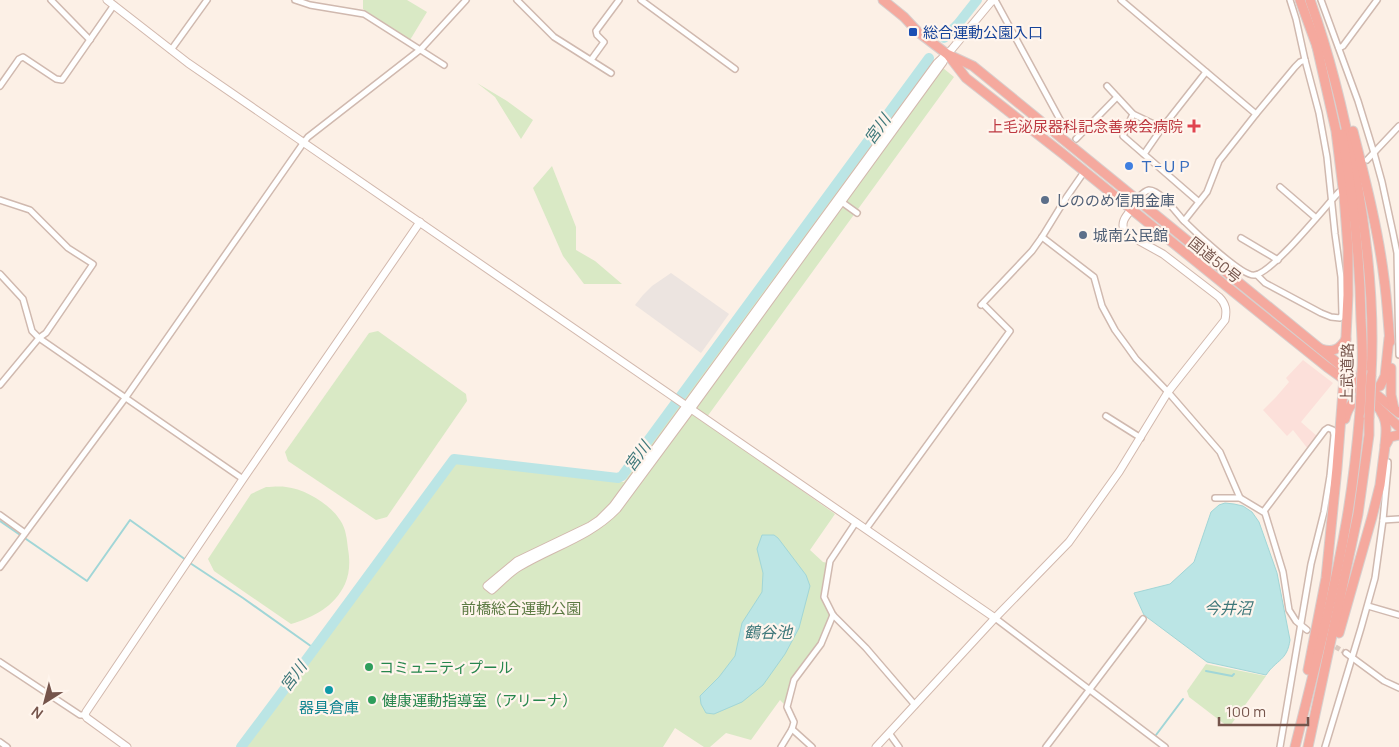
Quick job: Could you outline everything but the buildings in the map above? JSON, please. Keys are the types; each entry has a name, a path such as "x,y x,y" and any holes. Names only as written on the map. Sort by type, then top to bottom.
{"highway":[{"name":"国道50号","path":"883,0 904,17 918,32 947,54 973,66 1316,346 1368,393 1397,412"},
{"name":"上武道路","path":"1295,747 1330,603 1347,519 1355,463 1362,370 1359,270 1349,176 1336,106 1300,0"},
{"name":"上武道路","path":"1308,747 1358,514 1369,435 1372,305 1367,238 1349,139 1332,67 1310,0"},
{"path":"1306,703 1307,676 1326,578 1334,468 1339,440 1348,295 1348,249 1342,177 1331,107 1317,47"},
{"name":"国道50号","path":"947,54 966,78 1312,355 1344,373"},
{"path":"1332,67 1349,115 1366,186 1384,277 1391,353 1391,395 1392,405 1397,412"},
{"path":"1339,440 1350,405 1380,386 1384,380 1389,338"},
{"path":"1316,346 1326,350 1335,350 1346,339"},
{"name":"国道50号","path":"1368,393 1376,406 1399,427"},
{"path":"1324,675 1329,665 1380,485 1386,427 1384,417 1376,406"},
{"path":"1385,446 1390,437 1399,435"}],"street":[{"path":"51,0 90,40"},
{"path":"107,0 171,50 995,618 1165,747"},
{"path":"171,50 207,0"},
{"path":"295,0 310,5 364,14 444,65"},
{"path":"0,567 126,397 304,142 421,49 466,0"},
{"path":"517,0 554,37 611,72"},
{"path":"591,60 604,42 597,35 596,31 619,0"},
{"path":"641,0 735,69"},
{"path":"687,406 621,504 608,518 592,530 520,567 492,590 487,586 517,562 590,526 599,520 620,498 687,406 840,200 937,63 947,54 991,2 995,0 1064,127 1058,135"},
{"path":"1120,0 1256,114"},
{"path":"1257,275 1265,283 1321,314 1337,318 1341,317 1342,283 1327,157 1319,113 1290,0"},
{"path":"1322,0 1374,153 1396,232 1399,355"},
{"path":"1339,48 1343,46 1377,0"},
{"path":"0,86 19,59 23,57 56,79 62,80 114,5"},
{"path":"1184,221 1207,192 1219,161 1295,67 1305,60"},
{"path":"1144,154 1206,72"},
{"path":"1107,86 1133,114 1162,128"},
{"path":"1076,139 1117,97"},
{"path":"1133,114 1123,136 1199,202"},
{"path":"1367,160 1399,126"},
{"path":"1394,132 1399,136"},
{"path":"866,529 1010,331 982,305 1042,238 1084,172"},
{"path":"1280,187 1316,218"},
{"path":"1137,199 1144,192 1150,190 1156,192 1184,221 1243,272 1251,276 1257,275 1278,260 1339,192"},
{"path":"0,200 33,212 68,248 93,264 46,333 0,385"},
{"path":"840,200 857,213"},
{"path":"876,747 995,618 1069,542 1119,472 1168,392 1225,320 1225,303 1220,297 1163,254 1125,233 1124,218 1131,210"},
{"path":"85,715 420,222"},
{"path":"1042,238 1094,277 1102,306 1115,330 1136,360 1168,392 1220,452 1240,498"},
{"path":"1241,238 1278,260"},
{"path":"0,274 22,299 32,332 244,479"},
{"path":"1106,416 1141,438"},
{"path":"1264,511 1325,430 1328,428 1333,430 1334,468 1310,564 1280,747"},
{"path":"1325,747 1368,606 1376,570 1388,467 1388,462 1383,461"},
{"path":"1215,498 1240,498 1264,511 1284,572 1289,610 1293,618 1307,630"},
{"path":"0,515 25,533"},
{"path":"1383,520 1399,519"},
{"path":"856,522 830,561 824,597 833,615 866,648 915,705"},
{"path":"1368,606 1399,615"},
{"path":"781,747 794,722 787,707 794,680 821,644 833,615"},
{"path":"1046,747 1143,619"},
{"path":"1346,653 1384,681 1399,688"},
{"path":"0,662 80,715 85,715 127,747"},
{"path":"792,728 812,747"},
{"path":"889,733 899,747"},
{"path":"0,742 7,747"}],"shaded area":[{"path":"671,273 729,314 701,353 635,305 652,286"},
{"path":"1303,360 1333,383 1301,422 1318,437 1308,449 1293,430 1287,436 1263,410 1289,382 1286,378"}],"green space":[{"path":"363,0 407,0 427,12 410,40 363,9"},
{"name":"前橋総合運動公園","path":"932,59 954,77 704,421 835,514 810,550 823,562 828,563 823,597 830,614 819,643 792,678 785,705 780,700 751,740 726,733 710,747 704,747 675,728 663,747 246,747 456,460 624,482"},
{"path":"477,83 507,101 533,120 521,139 495,97"},
{"path":"552,166 576,227 576,250 595,261 622,284 584,284 563,256 533,188"},
{"path":"378,331 466,394 467,401 387,517 376,520 288,461 285,452 369,333"},
{"path":"266,487 293,488 309,494 324,503 340,520 347,538 349,571 347,580 340,592 322,610 308,618 291,624 214,571 208,559 251,494"},
{"path":"1206,664 1266,676 1230,726 1227,726 1189,697 1187,691"}],"water":[{"name":"今井沼","path":"1225,503 1243,506 1252,512 1259,522 1277,573 1290,640 1287,652 1266,675 1207,662 1144,615 1134,593 1170,584 1194,562 1211,512 1219,505"},
{"name":"鶴谷池","path":"762,535 774,535 778,538 806,575 810,586 799,628 785,654 763,685 742,702 714,714 706,713 701,704 700,696 719,677 735,656 742,623 762,592 763,573 757,549"}],"waterway":[{"name":"宮川","path":"944,38 977,0"},
{"name":"宮川","path":"241,747 454,459 618,478 622,476 929,58"},
{"path":"0,521 87,581 130,520 186,560"},
{"path":"190,563 315,649"},
{"path":"1206,671 1232,676 1234,674"},
{"path":"1156,735 1183,699"}],"tunnel":[{"path":"1329,643 1346,653"}],"place":[{"name":"総合運動公園入口","path":"913,32"},
{"name":"上毛泌尿器科記念善衆会病院","path":"1194,126"},
{"name":"Ｔ−ＵＰ","path":"1129,166"},
{"name":"しののめ信用金庫","path":"1045,200"},
{"name":"城南公民館","path":"1083,235"},
{"name":"コミュニティプール","path":"369,667"},
{"name":"器具倉庫","path":"329,690"},
{"name":"健康運動指導室（アリーナ）","path":"372,700"}]}
